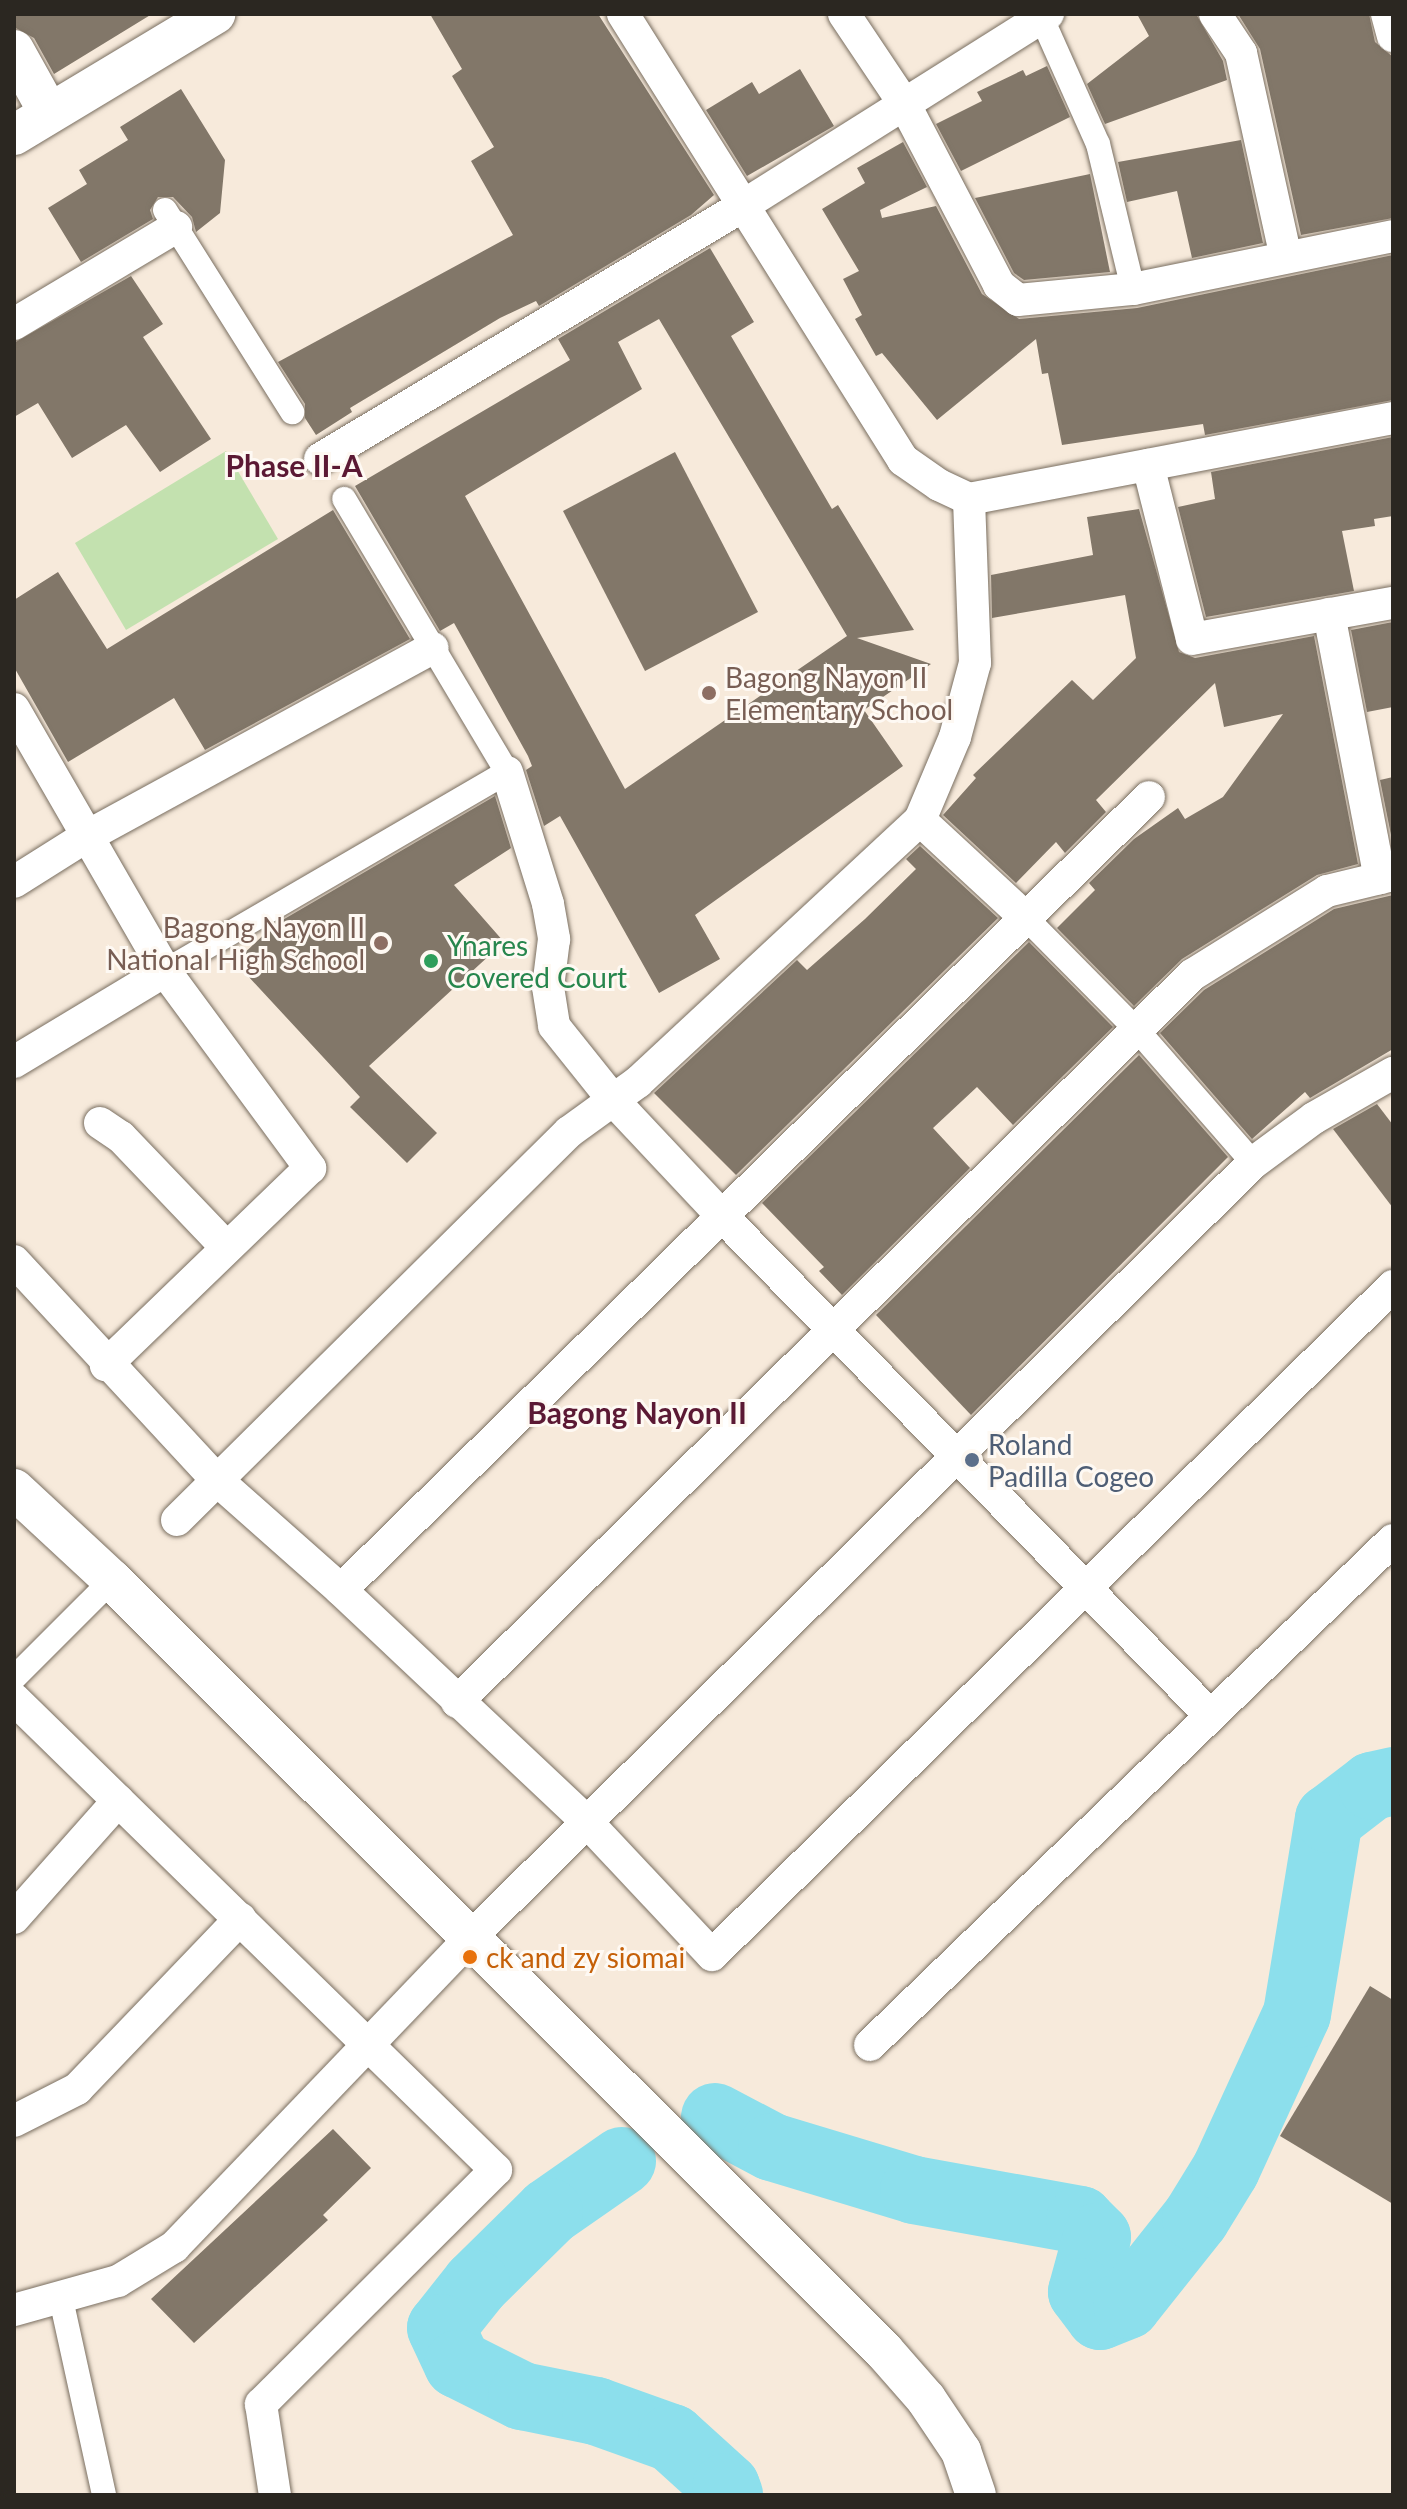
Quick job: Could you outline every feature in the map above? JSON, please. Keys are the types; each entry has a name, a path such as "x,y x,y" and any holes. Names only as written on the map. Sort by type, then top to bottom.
{"street":[{"path":"14,135 215,14"},
{"path":"623,14 741,207 903,460 969,499 1393,418"},
{"path":"844,14 905,105 1006,294 1032,302 1133,289 1393,236"},
{"path":"1215,14 1241,53 1286,257"},
{"path":"1387,14 1393,36"},
{"path":"320,459 741,207 1043,15 1098,144 1133,289"},
{"path":"14,50 49,113"},
{"path":"14,324 170,219 292,412"},
{"path":"1148,465 1192,639 1393,603"},
{"path":"344,499 507,772 548,904 554,939 548,987 554,1026 614,1101 721,1215 1211,1716"},
{"path":"177,1520 569,1132 614,1101 920,820 955,737 975,663 969,499"},
{"path":"457,1702 1192,975 1259,929 1327,891 1386,877 1329,614"},
{"path":"14,882 84,838 433,648"},
{"path":"14,709 84,838 165,971 310,1168 106,1365"},
{"path":"14,1062 507,772"},
{"path":"341,1590 1149,797"},
{"path":"920,820 1027,919 1138,1031 1253,1163"},
{"path":"14,2310 118,2281 174,2247 470,1938 1253,1163 1314,1118 1393,1073"},
{"path":"100,1123 121,1137 227,1248"},
{"path":"14,1261 106,1365 218,1481 341,1590 588,1823 712,1955 1393,1286"},
{"path":"14,1489 112,1580 884,2351 926,2399 961,2451 976,2495"},
{"path":"870,2045 1393,1540"},
{"path":"14,1678 112,1580"},
{"path":"14,1699 496,2170 261,2404 275,2495"},
{"path":"14,1918 118,1801"},
{"path":"14,2121 77,2089 240,1919"},
{"path":"61,2299 104,2495"}],"green space":[{"path":"226,451 278,539 126,630 75,543"}],"building":[{"path":"14,14 152,14 54,74 34,38 14,27"},
{"path":"430,14 598,14 714,195 691,215 539,306 536,301 500,318 350,408 352,412 316,435 305,418 305,404 278,362 513,235 471,161 494,147 452,76 462,69"},
{"path":"1137,14 1196,14 1223,61 1227,80 1105,124 1087,84 1149,36"},
{"path":"1238,14 1369,14 1375,42 1393,57 1393,218 1301,235 1260,49"},
{"path":"1047,66 1070,117 961,171 936,124 982,101 977,92 1023,70 1026,76"},
{"path":"800,69 834,126 747,176 706,110 752,82 759,94"},
{"path":"181,89 225,160 220,213 196,232 192,217 173,197 158,197 150,210 153,219 81,262 48,208 87,184 79,170 128,140 120,127"},
{"path":"1241,140 1263,243 1192,258 1177,191 1127,202 1118,162"},
{"path":"903,142 927,187 880,210 882,218 936,206 982,294 1019,319 1137,308 1393,255 1393,400 1205,435 1203,424 1062,445 1048,373 1042,374 1036,339 937,420 882,353 876,356 855,319 862,315 843,279 859,271 822,209 865,183 857,168"},
{"path":"1090,174 1110,272 1024,280 1014,273 975,198"},
{"path":"710,248 754,322 731,336 832,509 838,505 914,630 857,638 931,664 864,710 903,766 695,915 720,959 659,993 560,816 544,826 526,770 532,766 528,756 454,623 440,631 355,486 570,360 558,339","holes":["659,319 847,636 625,789 465,496 642,389 618,342"]},
{"path":"131,276 163,324 143,337 211,439 160,472 126,425 72,458 38,403 14,417 14,343"},
{"path":"1393,437 1393,516 1374,519 1375,526 1342,531 1354,591 1206,617 1178,507 1215,499 1211,472"},
{"path":"675,452 758,612 645,671 563,511"},
{"path":"1139,509 1179,652 1195,658 1314,636 1358,864 1317,875 1182,959 1134,1006 1057,928 1095,890 1089,883 1134,839 1178,808 1185,819 1223,797 1283,714 1224,727 1215,683 1096,800 1106,812 1065,853 1056,842 1016,883 943,815 976,778 973,775 1072,680 1093,700 1136,658 1125,595 992,618 991,575 1093,555 1087,517"},
{"path":"333,510 410,639 205,750 174,698 68,762 14,667 14,600 58,572 107,649"},
{"path":"1393,622 1393,707 1367,712 1351,630"},
{"path":"1393,777 1393,845 1380,780"},
{"name":"Bagong Nayon II National High School","path":"495,796 511,848 454,885 504,942 369,1066 437,1133 407,1163 350,1107 360,1097 235,962 274,925"},
{"path":"920,846 998,918 736,1175 654,1093 797,960 807,970 865,919 916,869 906,859"},
{"path":"1393,895 1393,1049 1310,1098 1305,1092 1252,1139 1160,1033 1204,990 1334,909"},
{"path":"1029,942 1113,1027 1013,1125 977,1087 933,1128 970,1168 842,1295 819,1271 824,1267 762,1203"},
{"path":"1139,1055 1228,1157 971,1415 876,1315"},
{"path":"1377,1104 1393,1125 1393,1208 1333,1129"},
{"path":"1370,1986 1393,2000 1393,2204 1280,2136"},
{"path":"333,2129 371,2168 323,2215 328,2220 194,2343 151,2299"}],"waterway":[{"path":"715,2117 772,2147 914,2190 1080,2220 1097,2237 1082,2292 1100,2316 1127,2305 1196,2218 1226,2169 1297,2014 1329,1819 1372,1786 1393,1781"},
{"path":"622,2161 549,2212 476,2284 441,2328 458,2364 522,2396 596,2411 672,2438 726,2487 729,2495"}],"place":[{"name":"Bagong Nayon II Elementary School","path":"709,693"},
{"name":"Bagong Nayon II National High School","path":"381,943"},
{"name":"Ynares Covered Court","path":"431,961"},
{"name":"Roland Padilla Cogeo","path":"972,1460"},
{"name":"ck and zy siomai","path":"470,1957"}],"district":[{"name":"Phase II-A","path":"294,465"},
{"name":"Bagong Nayon II","path":"637,1412"}]}
